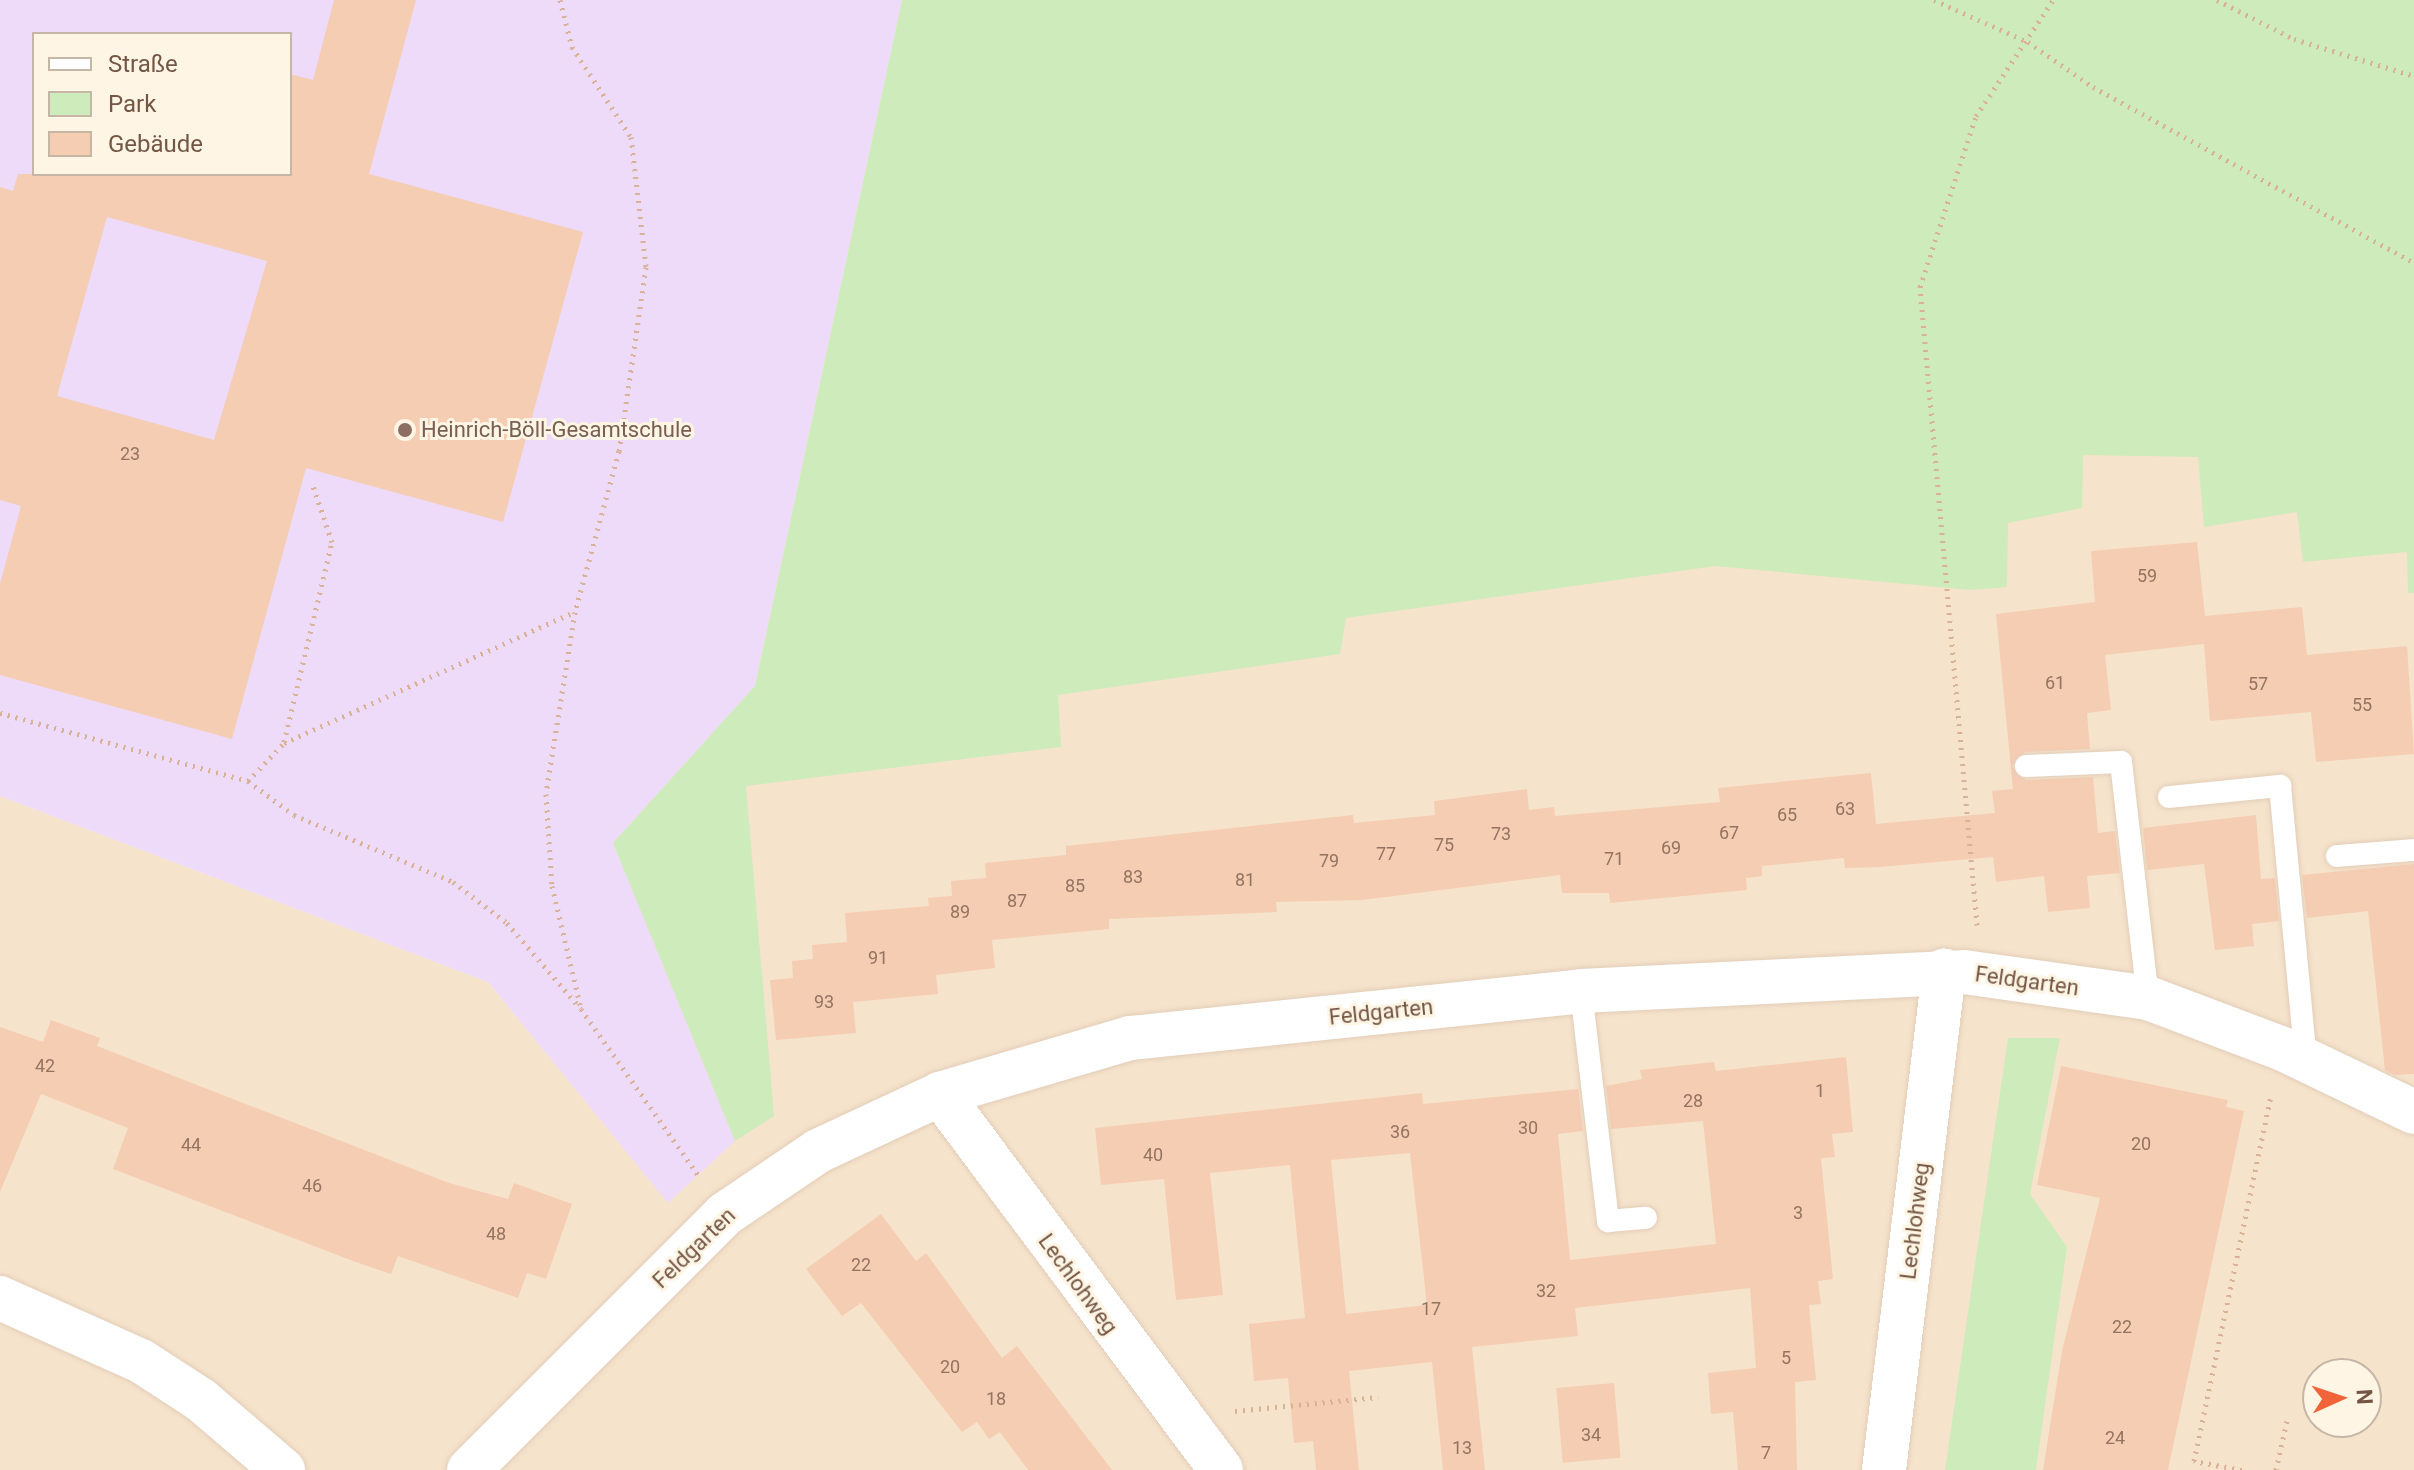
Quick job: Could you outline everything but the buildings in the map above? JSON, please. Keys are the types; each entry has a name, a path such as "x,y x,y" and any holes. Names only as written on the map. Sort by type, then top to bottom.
{"street":[{"name":"Feldgarten","path":"469,1470 725,1214 818,1151 940,1094 1130,1038 1581,991 1954,972 2148,998 2294,1054 2414,1112"},
{"name":"Lechlohweg","path":"1884,1470 1954,972"},
{"name":"Lechlohweg","path":"940,1094 1175,1417 1221,1470"},
{"path":"0,1298 141,1361 201,1400 283,1470"}],"lane":[{"path":"2026,766 2121,762 2148,998"},
{"path":"2169,797 2280,786 2294,1054"},
{"path":"2337,856 2414,850"},
{"path":"1581,991 1608,1221 1646,1218"}],"path":[{"path":"560,0 572,47 631,137 646,267 619,451 575,612 546,794 552,886 581,1009"},
{"path":"1934,0 2028,42 2093,87 2414,263"},
{"path":"1954,972 1979,917 1920,287 1976,116 2053,0"},
{"path":"2217,0 2294,39 2414,76"},
{"path":"284,743 332,542 313,486"},
{"path":"248,781 284,743 575,612"},
{"path":"0,713 248,781 294,815 453,882 507,923 581,1009 725,1214"},
{"path":"2242,1470 2194,1461 2294,1054"},
{"path":"1175,1417 1378,1397"},
{"path":"2276,1470 2288,1416"}],"shaded area":[{"name":"Heinrich-Böll-Gesamtschule","path":"0,0 902,0 755,686 613,843 735,1141 668,1203 488,982 0,796"},
{"path":"1963,297 2414,434 2414,1470 0,1470 0,796 488,982 668,1202 613,843 755,686"}],"green space":[{"path":"902,0 2414,0 2414,593 2408,593 2407,552 2303,562 2297,512 2204,527 2198,457 2083,455 2082,508 2008,523 2007,587 1970,590 1715,566 1346,618 1340,654 1058,695 1061,747 746,786 774,1116 735,1141 613,843 755,686"},
{"path":"2008,1038 2060,1038 2030,1194 2067,1247 2036,1470 1945,1470"}],"place":[{"name":"Heinrich-Böll-Gesamtschule","path":"405,430"}]}
